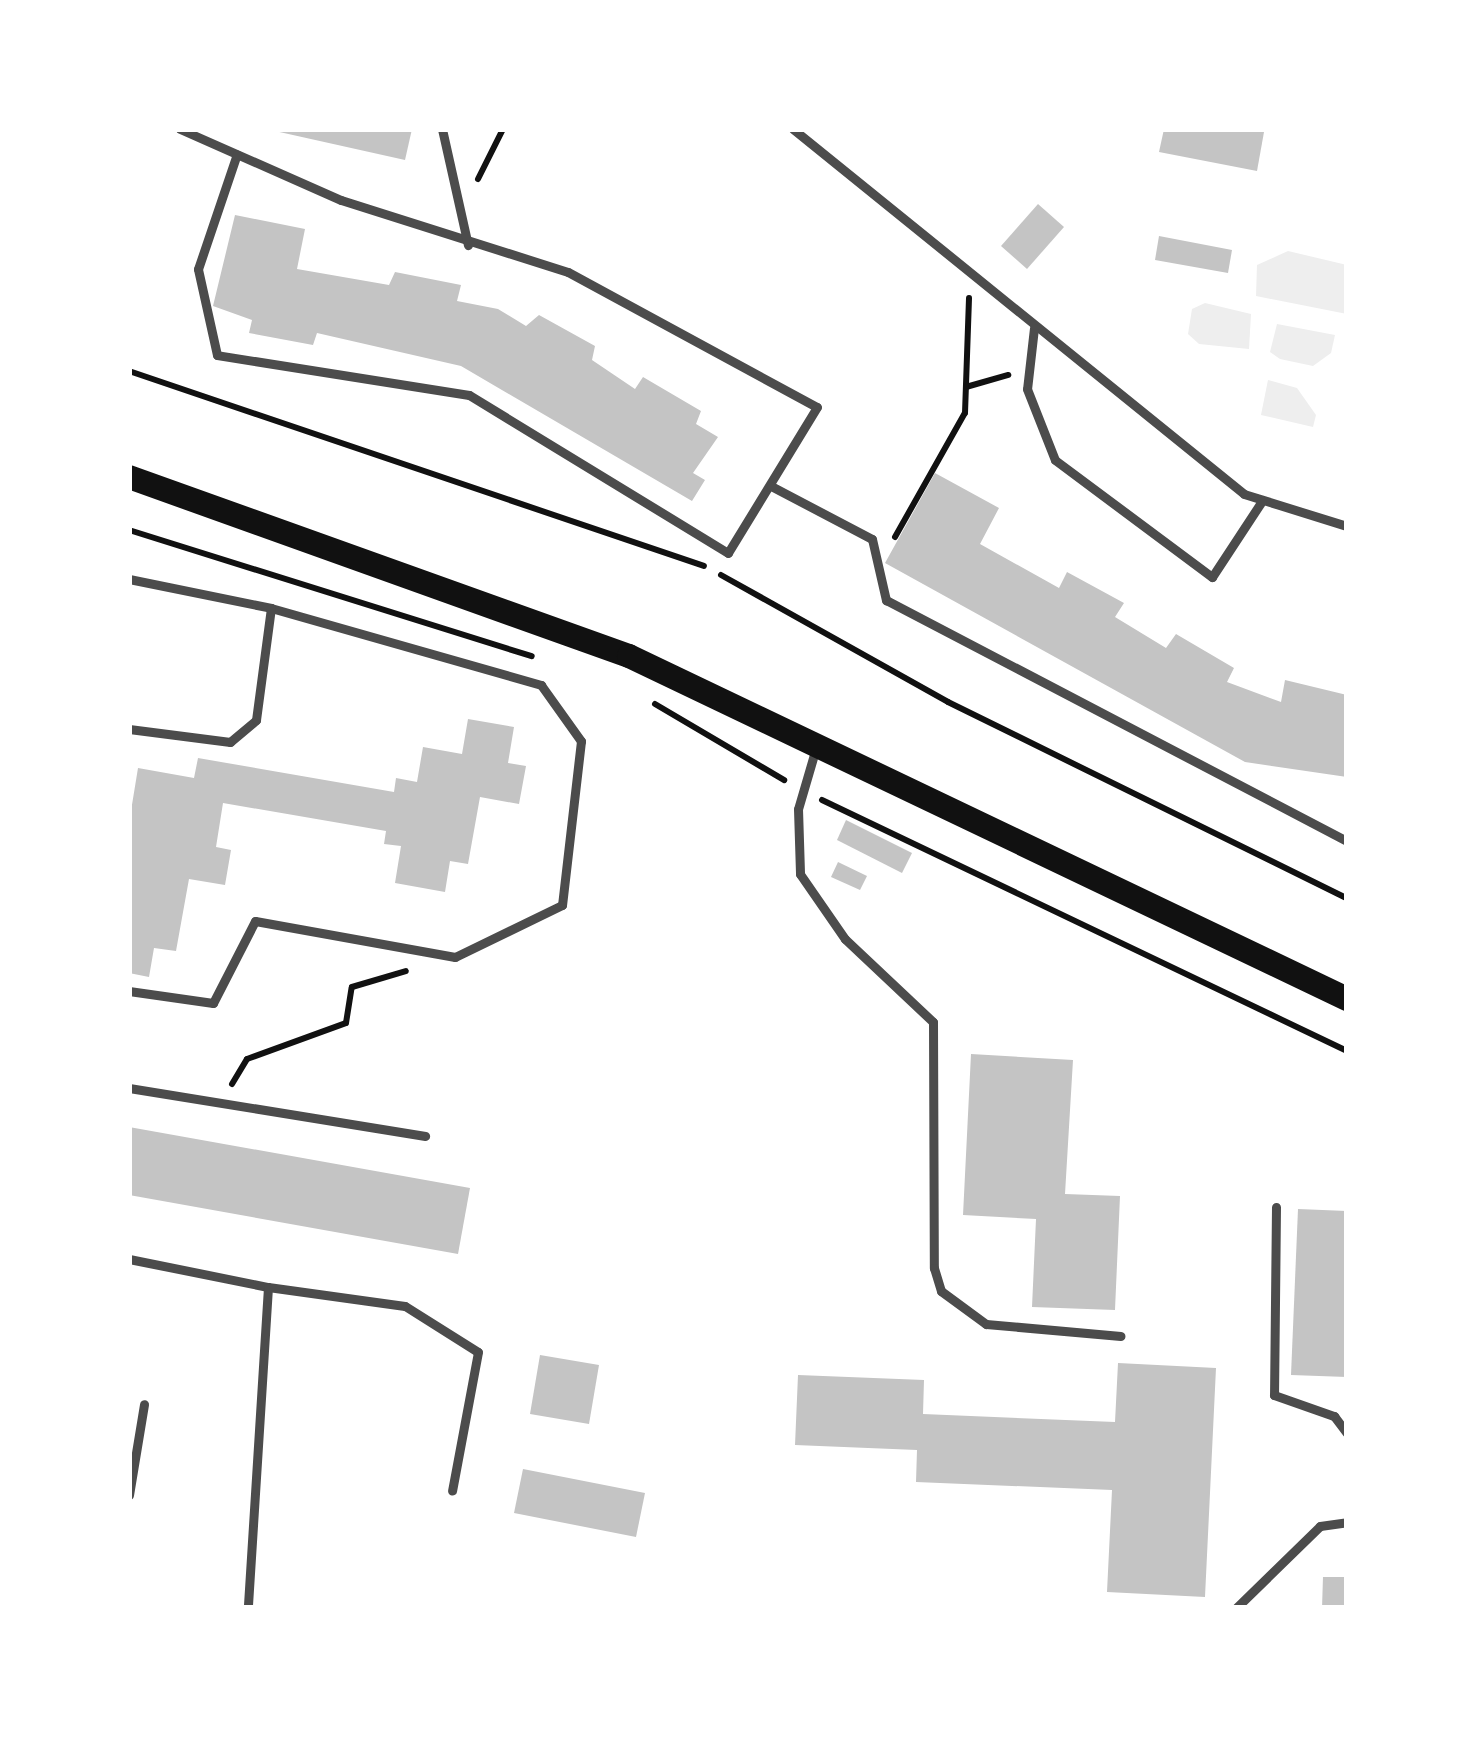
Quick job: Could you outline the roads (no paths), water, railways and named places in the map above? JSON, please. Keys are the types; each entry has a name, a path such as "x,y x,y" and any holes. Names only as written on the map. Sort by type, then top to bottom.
{"main road":[{"path":"129,478 629,656 1347,999"}],"lane":[{"path":"180,129 468,245 568,272 817,406 728,553 469,395 217,355 198,268 237,154"},
{"path":"442,129 468,245"},
{"path":"793,129 1034,328 1262,501 1347,526"},
{"path":"1034,328 1027,389 1054,460 1212,577 1262,501"},
{"path":"772,486 872,539 886,600 1347,841"},
{"path":"129,579 271,608 541,686 581,741 562,905 455,957 255,921 213,1003 129,991"},
{"path":"129,729 230,742 256,720 271,608"},
{"path":"817,746 802,790 794,847 800,874 845,939 933,1022 934,1268 941,1291 986,1324 1120,1336"},
{"path":"129,1088 425,1136"},
{"path":"1276,1207 1274,1395 1334,1416 1347,1433"},
{"path":"129,1259 268,1287 405,1306 478,1352 452,1490"},
{"path":"248,1608 268,1287"},
{"path":"129,1495 145,1404"},
{"path":"1236,1608 1320,1526 1347,1522"}]}
